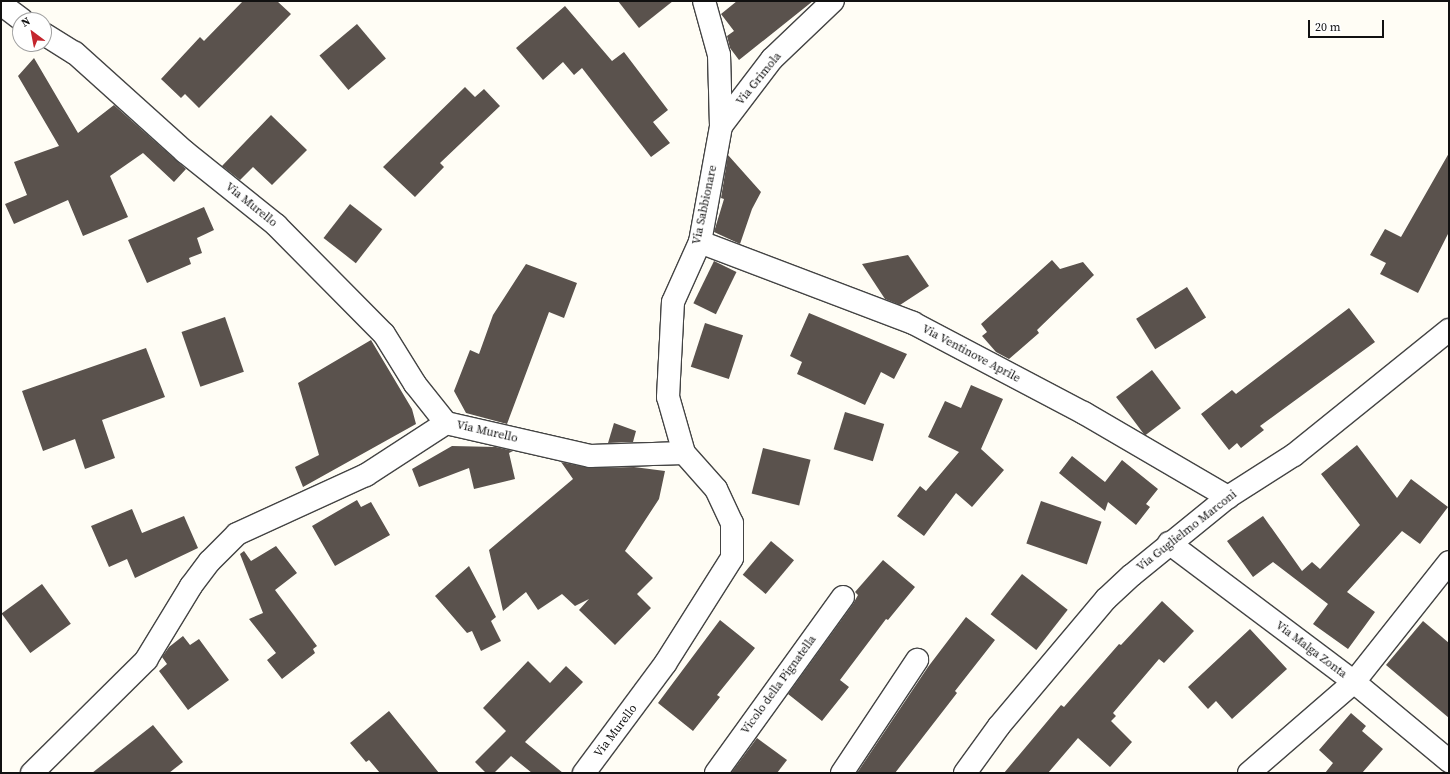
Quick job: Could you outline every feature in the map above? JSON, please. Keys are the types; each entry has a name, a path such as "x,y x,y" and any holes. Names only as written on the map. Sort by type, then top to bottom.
{"street":[{"name":"Via Sabbionare","path":"684,453 668,397 673,302 700,242 721,126 719,55 704,1"},
{"name":"Via Grimola","path":"721,126 772,59 833,1"},
{"path":"1,4 12,12"},
{"name":"Via Murello","path":"52,39 75,53 185,152 276,225 384,334 415,384 446,422 590,456 684,453 716,489 732,523 732,558 665,664 584,773"},
{"name":"Via Ventinove Aprile","path":"700,242 913,323 1084,413 1228,497"},
{"name":"Via Guglielmo Marconi","path":"965,773 1000,726 1106,599 1169,543 1228,497 1294,455 1449,330"},
{"path":"32,773 146,660 191,586 210,561 237,534 366,475 446,422"},
{"name":"Via Malga Zonta","path":"1169,543 1354,682 1449,761"},
{"path":"1249,773 1354,682 1449,562"},
{"name":"Vicolo della Pignatella","path":"716,773 843,598"},
{"path":"842,773 917,660"}],"building":[{"path":"243,1 277,1 291,14 199,108 185,94 181,98 161,79 200,37 204,41"},
{"path":"618,1 673,1 639,28"},
{"path":"737,1 813,1 739,60 730,48 727,36 734,31 721,14"},
{"path":"565,6 612,61 624,52 668,110 653,122 670,143 651,157 582,68 574,75 563,62 543,80 516,48"},
{"path":"357,24 386,58 348,90 319,55"},
{"path":"34,58 78,133 114,105 186,169 174,182 143,153 110,176 128,217 83,236 68,200 14,224 5,204 27,195 14,162 59,146 18,76"},
{"path":"465,87 475,97 484,89 500,106 440,163 444,167 415,197 383,167"},
{"path":"271,115 307,150 272,185 253,167 240,180 222,166"},
{"path":"1449,153 1449,232 1418,293 1380,274 1386,263 1370,255 1385,229 1401,237"},
{"path":"728,155 761,192 752,209 740,244 714,232 724,199 721,198"},
{"path":"350,204 382,229 356,263 324,238"},
{"path":"204,207 214,230 197,238 202,253 189,258 191,264 147,283 128,240"},
{"path":"908,255 929,286 900,305 885,299 862,264"},
{"path":"1052,260 1060,269 1083,262 1094,275 1037,330 1039,333 1009,359 996,352 982,336 987,332 981,324"},
{"path":"714,261 736,272 716,314 693,303"},
{"path":"526,264 577,283 564,318 549,312 507,424 466,413 454,391 470,350 479,354 493,315"},
{"path":"1187,287 1206,318 1155,349 1136,319"},
{"path":"1349,308 1375,342 1260,426 1264,430 1241,448 1237,443 1229,450 1201,414 1232,390 1236,394"},
{"path":"809,313 907,354 894,379 881,372 865,405 797,374 802,362 790,356"},
{"path":"225,317 244,372 200,387 182,332"},
{"path":"705,323 743,335 729,379 691,367"},
{"path":"371,340 412,409 416,424 303,487 295,467 319,455 298,383"},
{"path":"146,348 165,397 102,420 115,458 85,469 75,439 43,451 22,391"},
{"path":"1152,370 1181,408 1145,435 1116,397"},
{"path":"971,385 1003,399 981,449 1004,470 972,507 956,493 924,536 897,516 920,486 926,491 959,452 928,437 945,401 961,408"},
{"path":"845,412 884,424 873,461 834,449"},
{"path":"614,423 636,431 633,442 608,443"},
{"path":"1357,445 1397,498 1411,479 1448,507 1420,544 1402,531 1347,592 1375,612 1348,649 1313,624 1328,604 1273,562 1253,577 1227,541 1263,516 1302,571 1312,562 1320,569 1360,525 1321,474"},
{"path":"452,446 496,447 513,451 509,453 515,479 474,489 469,468 419,487 412,469"},
{"path":"763,448 811,460 799,505 752,494"},
{"path":"1072,456 1105,482 1122,460 1158,489 1146,504 1150,507 1136,525 1108,502 1105,511 1059,473"},
{"path":"561,462 590,468 634,467 665,471 659,499 625,551 653,578 637,594 651,608 615,645 579,610 589,599 575,606 562,594 538,610 526,592 503,611 489,550 573,479"},
{"path":"357,500 361,507 371,502 390,535 335,566 312,526"},
{"path":"1041,501 1102,522 1087,564 1026,544"},
{"path":"132,509 142,533 184,516 198,548 135,578 127,559 109,567 91,526"},
{"path":"771,541 794,560 766,594 743,575"},
{"path":"276,546 297,573 275,590 317,646 313,649 315,653 282,679 267,660 276,653 249,619 263,613 240,554 244,551 251,561"},
{"path":"883,560 915,587 888,620 886,619 840,680 849,687 822,721 788,694 853,604 858,595 855,592"},
{"path":"469,566 496,617 491,621 501,641 481,651 472,631 467,633 435,596"},
{"path":"1022,574 1068,610 1036,650 991,614"},
{"path":"42,584 71,624 30,653 2,613"},
{"path":"1162,601 1194,631 1164,663 1159,659 1113,713 1116,716 1111,721 1132,742 1110,767 1078,738 1048,773 1004,773 1061,705 1064,707 1119,644 1121,645"},
{"path":"966,617 995,640 955,691 957,693 895,773 857,773 928,667"},
{"path":"720,620 755,648 717,695 720,697 693,731 658,703"},
{"path":"1423,621 1449,643 1449,718 1386,665"},
{"path":"1250,629 1287,669 1232,719 1216,701 1208,709 1188,687"},
{"path":"183,636 190,645 199,639 229,680 188,710 159,671 167,664 162,657 169,647"},
{"path":"528,661 550,683 566,666 583,682 525,742 563,773 532,773 511,756 494,773 486,773 475,762 506,731 483,708"},
{"path":"389,711 439,773 380,773 369,760 366,762 350,743"},
{"path":"1351,713 1366,726 1362,731 1383,749 1362,773 1325,773 1333,763 1319,750"},
{"path":"153,725 183,762 169,773 92,773"},
{"path":"757,738 787,760 777,773 731,773"}]}
